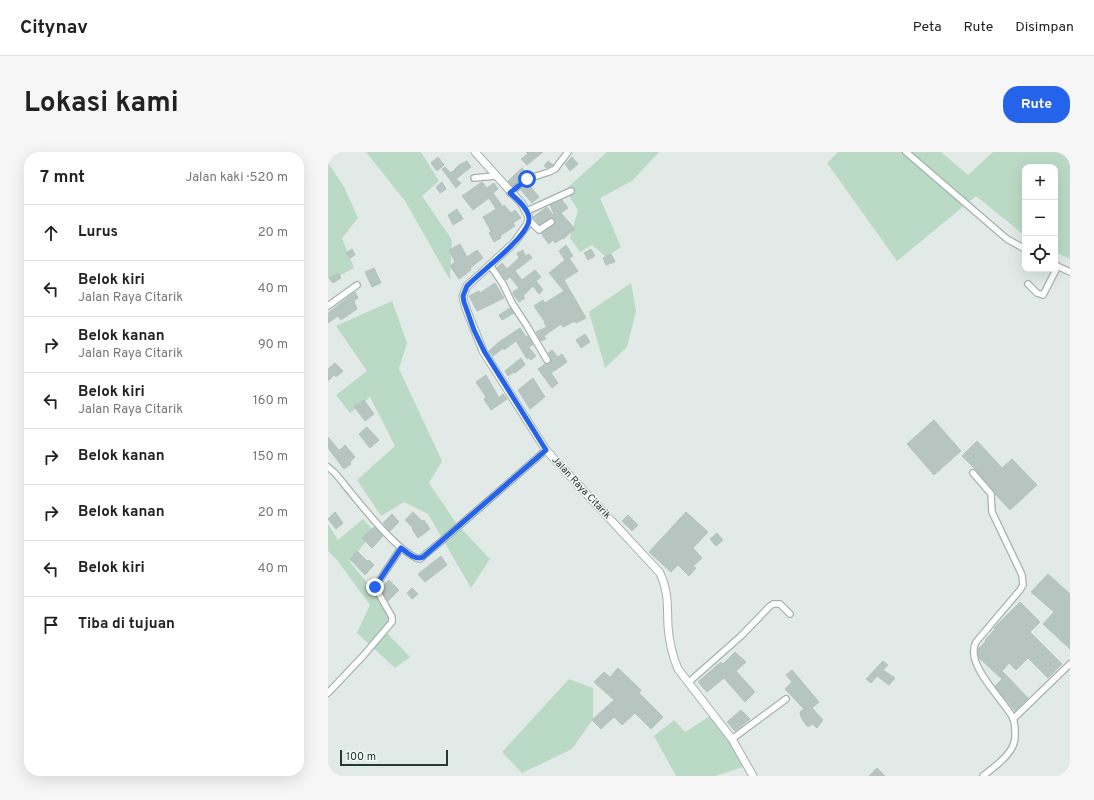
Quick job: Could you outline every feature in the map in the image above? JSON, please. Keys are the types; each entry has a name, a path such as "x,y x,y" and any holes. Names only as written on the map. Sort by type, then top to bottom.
{"street":[{"path":"475,152 527,211 529,220 539,230 551,222"},
{"path":"510,193 527,179 554,169 568,152"},
{"path":"906,152 1007,240 1022,248"},
{"path":"474,178 495,176"},
{"path":"527,211 571,191"},
{"name":"Jalan Raya Citarik","path":"529,220 527,226 514,243 467,286 463,296 474,330 484,351 546,450 660,573 668,594 669,637 674,659 678,668 732,739 753,776"},
{"path":"490,265 503,284 512,304 547,360"},
{"path":"1058,266 1070,272"},
{"path":"1028,284 1037,293 1043,295 1053,272"},
{"path":"328,306 357,285"},
{"path":"328,467 401,548 420,559 546,450"},
{"path":"973,472 990,494 992,512 1024,581 1020,590 976,642 973,650 973,656 984,678 1013,719 1015,742 1003,758 984,776"},
{"path":"328,693 363,656 392,622 392,617 375,587 401,548"},
{"path":"689,682 741,636 770,606 773,604 780,604 790,614"},
{"path":"1013,719 1070,664"},
{"path":"732,739 786,699"}],"green space":[{"path":"366,152 421,152 439,181 422,196 452,240 450,280 405,201"},
{"path":"607,152 659,152 632,181 600,198 621,247 606,257 592,245 580,252 570,238 578,210 565,190"},
{"path":"838,152 941,152 968,175 993,152 1070,152 1070,259 1058,253 1058,164 1022,164 1022,234 976,196 897,261 827,163"},
{"path":"328,163 344,187 358,218 342,238 354,268 330,281 328,277"},
{"path":"631,283 636,311 627,347 605,368 589,312"},
{"path":"392,301 407,343 399,369 442,461 429,483 456,523 490,559 471,588 428,514 404,502 381,516 357,480 395,446 370,397 350,413 336,395 367,371 336,326"},
{"path":"363,519 374,531 350,562 391,612 386,632 410,657 395,668 357,633 370,605 337,560 328,551 328,524 338,540"},
{"path":"569,679 593,688 593,719 572,749 522,773 502,752"},
{"path":"710,716 736,743 743,767 715,776 676,776 654,736 674,720 685,732"}],"building":[{"path":"526,152 543,152 527,165 521,159 528,154"},
{"path":"438,157 444,165 437,171 431,163"},
{"path":"572,157 578,164 570,171 565,164"},
{"path":"467,161 471,167 456,179 461,183 456,188 442,169 445,167 451,173 459,165"},
{"path":"548,161 553,165 547,168 544,166"},
{"path":"522,168 528,174 512,186 508,181"},
{"path":"442,182 446,189 440,193 436,187"},
{"path":"482,182 487,188 494,183 498,189 493,193 503,207 504,205 511,213 515,210 521,218 513,223 515,226 494,242 489,233 491,231 483,217 496,209 489,198 473,210 462,196"},
{"path":"528,184 539,197 532,203 521,190"},
{"path":"562,200 568,208 561,213 575,229 563,239 555,243 553,240 549,244 542,233 554,225 555,220 550,218 540,225 533,217 547,207 553,215 554,214 550,205"},
{"path":"457,209 463,219 453,225 448,215"},
{"path":"460,244 467,257 477,250 483,258 459,279 450,266 455,262 449,250"},
{"path":"566,245 573,256 569,258 578,271 564,280 586,318 576,323 575,321 563,327 561,324 544,336 546,339 541,341 536,332 547,327 534,306 543,300 545,303 564,291 549,273 565,260 559,251"},
{"path":"352,249 355,255 350,258 346,253"},
{"path":"591,249 595,256 588,260 584,253"},
{"path":"523,250 525,256 529,254 532,258 515,271 522,280 535,270 541,277 536,281 543,290 539,294 533,286 523,296 525,298 519,302 513,292 519,288 510,277 506,280 497,268 502,263 507,269 519,258 517,253"},
{"path":"611,254 615,262 606,265 603,258"},
{"path":"374,268 381,283 372,287 365,272"},
{"path":"338,273 341,278 333,283 329,278"},
{"path":"495,283 504,298 477,311 469,296 479,291 480,293"},
{"path":"355,292 358,298 354,301 357,309 341,320 338,316 328,323 328,313"},
{"path":"510,308 514,313 502,320 499,315"},
{"path":"520,328 526,337 528,336 533,345 529,348 536,356 531,360 529,358 527,359 516,341 504,350 503,348 493,356 489,351 499,342"},
{"path":"585,334 590,342 581,348 576,340"},
{"path":"552,350 558,357 562,354 567,362 551,373 558,383 552,388 538,369 550,362 551,358 548,353"},
{"path":"521,358 525,365 515,373 514,372 508,376 505,371"},
{"path":"335,363 343,371 336,377 334,375 328,381 328,369"},
{"path":"486,375 499,398 503,394 507,399 491,410 484,399 486,397 476,382"},
{"path":"533,378 545,397 530,409 518,390"},
{"path":"364,400 374,414 365,421 354,406"},
{"path":"934,420 961,451 934,475 907,444"},
{"path":"367,427 379,440 370,448 359,434"},
{"path":"328,437 340,450 345,445 355,457 350,462 351,464 344,469 328,448"},
{"path":"977,441 1002,468 1012,459 1037,485 1010,510 962,456"},
{"path":"335,512 343,523 336,529 328,519"},
{"path":"413,512 422,521 424,520 430,529 418,538 412,529 413,528 405,520"},
{"path":"686,512 708,532 693,548 702,558 693,566 696,568 689,576 678,565 671,572 649,552"},
{"path":"392,514 399,522 390,531 383,523"},
{"path":"628,515 638,525 632,531 622,521"},
{"path":"374,527 383,536 372,548 362,538"},
{"path":"717,533 723,540 716,546 710,539"},
{"path":"357,551 367,561 369,560 374,565 365,575 350,559"},
{"path":"441,556 447,565 425,582 418,574"},
{"path":"1048,574 1070,594 1070,649 1043,624 1054,612 1031,592"},
{"path":"389,580 399,590 388,601 380,588"},
{"path":"412,588 418,594 412,599 407,593"},
{"path":"1020,602 1040,622 1030,632 1062,664 1048,678 1028,658 1016,670 1009,663 1002,671 1028,698 1015,711 995,686 1002,679 979,658 978,651 995,629 994,628"},
{"path":"735,652 746,662 736,671 755,692 745,702 724,678 707,692 698,682 721,662 723,664"},
{"path":"883,661 888,665 883,670 895,678 889,685 877,676 871,683 866,679"},
{"path":"618,668 641,690 639,693 663,717 651,729 635,713 622,725 614,717 601,729 592,720 614,700 594,682 604,672 610,677"},
{"path":"792,670 819,702 812,708 823,720 817,728 812,724 809,727 806,725 800,712 804,709 785,689 792,682 786,675"},
{"path":"741,710 750,719 735,731 727,722"},
{"path":"877,768 885,776 869,776"}],"route":[{"path":"375,587 401,548 416,558 420,559 423,557 546,450 537,438 484,351 474,330 463,296 467,286 514,243 527,226 529,220 527,211 510,193 527,179"}]}
